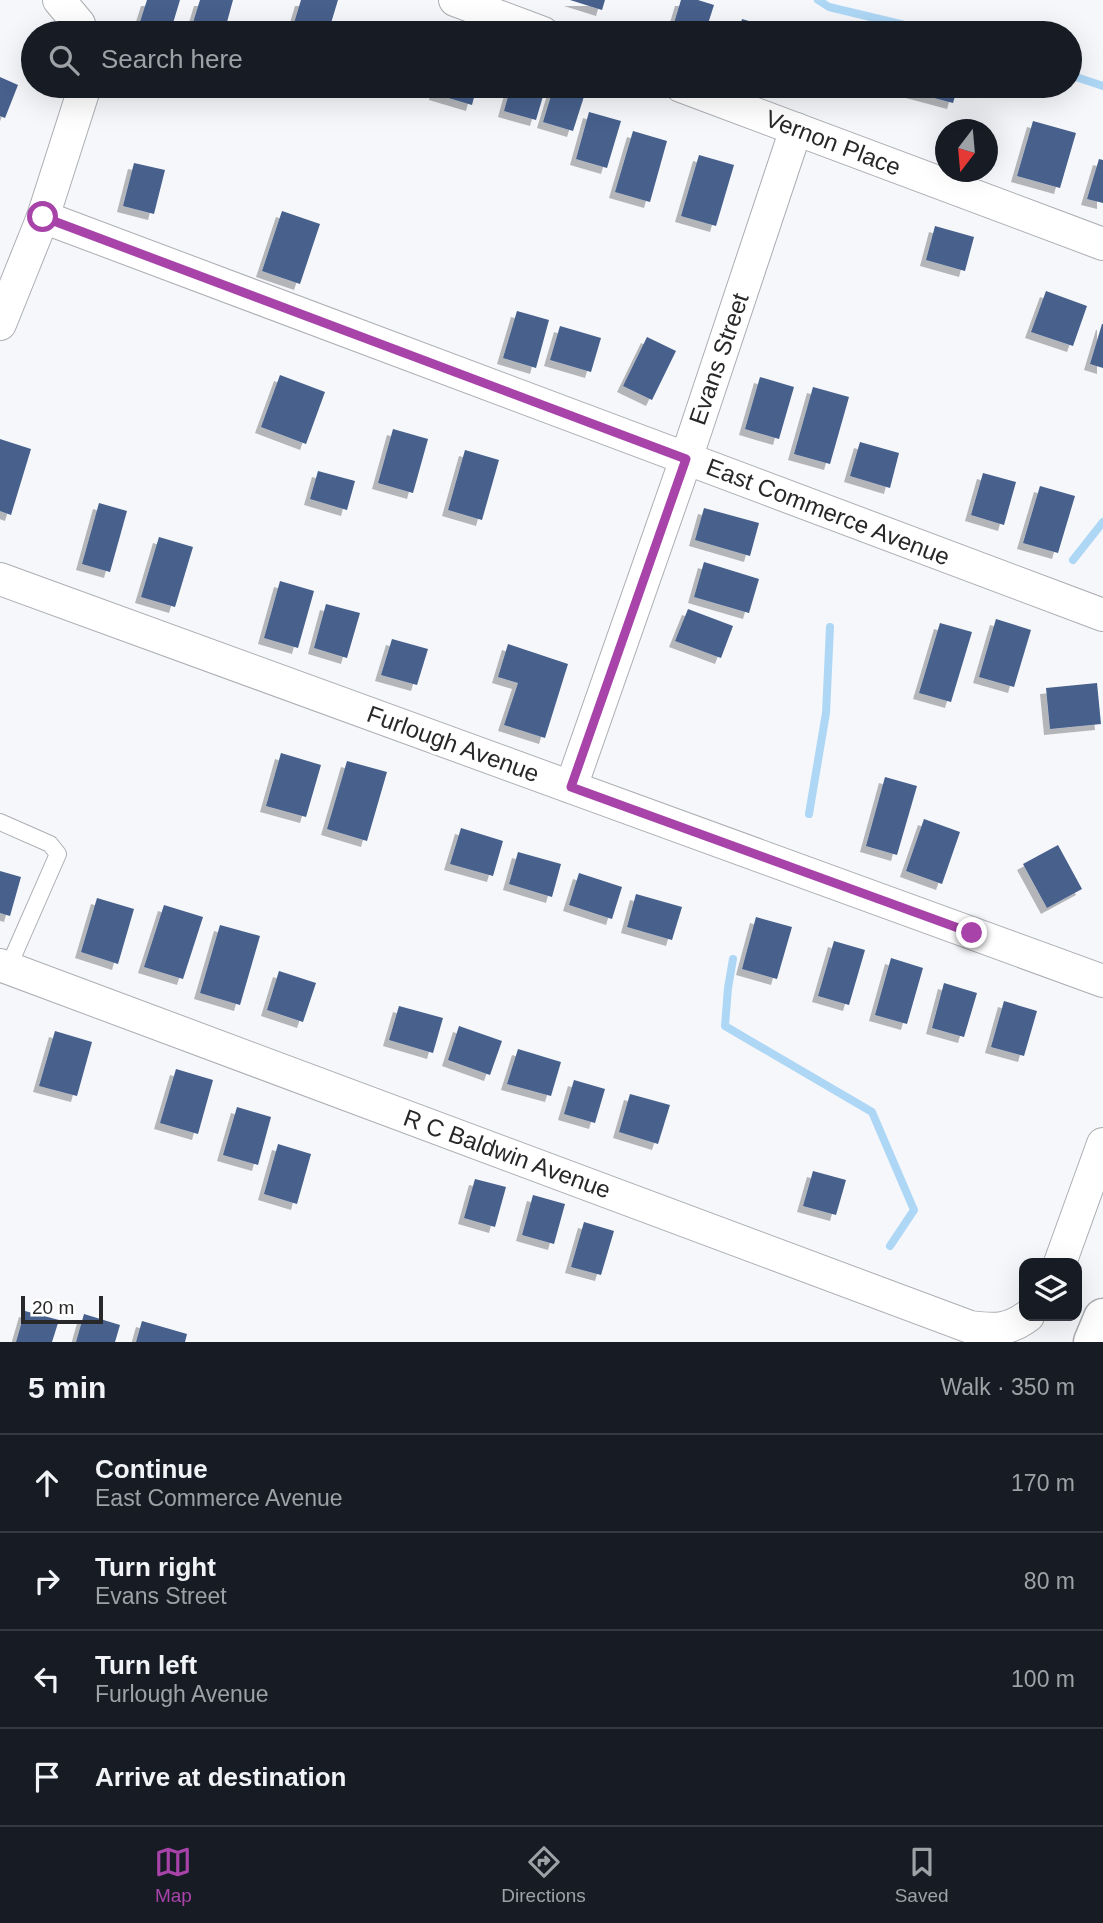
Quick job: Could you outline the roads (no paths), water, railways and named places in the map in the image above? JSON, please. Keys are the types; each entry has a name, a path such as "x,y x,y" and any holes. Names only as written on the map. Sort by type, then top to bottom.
{"main road":[{"path":"1093,1342 1103,1318"}],"street":[{"path":"59,0 75,21"},
{"path":"455,0 510,21"},
{"path":"0,324 43,217 81,98"},
{"name":"Vernon Place","path":"713,98 1103,244"},
{"name":"Evans Street","path":"571,787 686,459 796,129"},
{"name":"East Commerce Avenue","path":"43,217 1103,615"},
{"name":"Furlough Avenue","path":"0,579 1103,981"},
{"name":"R C Baldwin Avenue","path":"4,967 970,1327 994,1330 1022,1321"},
{"path":"1062,1258 1103,1144"}],"lane":[{"path":"0,822 50,844 58,854 4,967"}],"waterway":[{"path":"818,0 829,7 888,21"},
{"path":"1082,79 1103,86"},
{"path":"1073,560 1103,522"},
{"path":"809,814 826,713 830,627"},
{"path":"733,959 725,1026 872,1112 914,1210 890,1246"}]}
